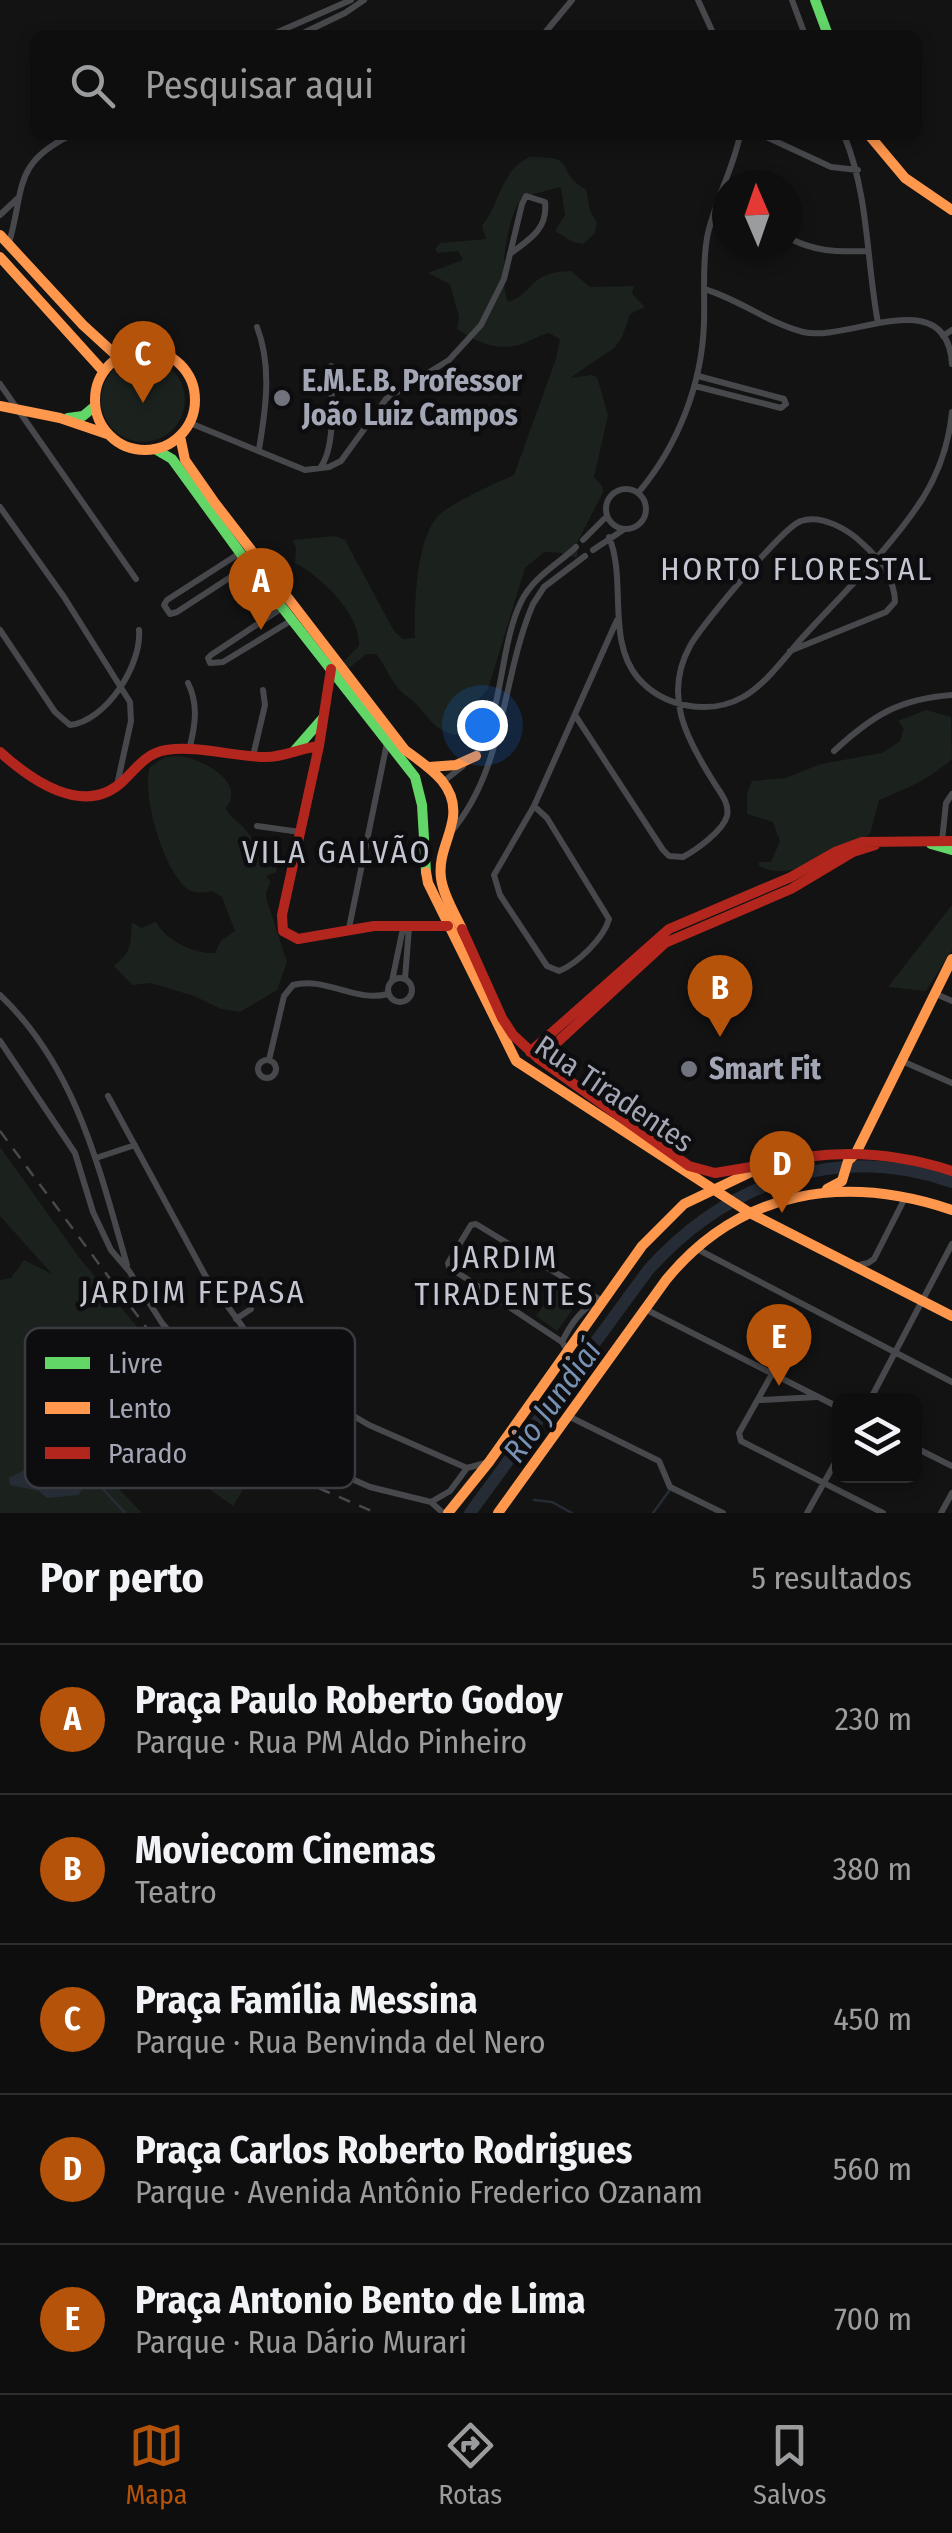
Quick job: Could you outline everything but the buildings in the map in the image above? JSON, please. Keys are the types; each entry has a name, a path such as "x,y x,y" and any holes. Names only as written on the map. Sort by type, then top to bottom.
{"main road":[{"path":"816,0 826,30"},
{"path":"872,140 893,168 921,192 952,210"},
{"path":"4,240 118,357"},
{"path":"0,256 6,269 103,372"},
{"path":"0,406 60,418 107,434 129,448 154,449 180,436 195,407 195,391 179,363 150,350 118,357 98,382 95,406 107,434"},
{"path":"60,418 77,418 95,406"},
{"path":"180,436 185,460 215,503 405,750 444,781 430,790 424,800"},
{"name":"Rua Tiradentes","path":"154,449 172,460 249,565 416,777 424,800 426,872 448,926 510,1051 526,1070 746,1210 952,1316"},
{"path":"331,669 325,716 282,915 284,931 298,939 349,928 448,926"},
{"path":"329,694 346,687"},
{"path":"295,750 298,742 325,716"},
{"path":"0,752 44,783 80,796 104,794 158,752 189,750 280,756 319,746"},
{"path":"427,766 456,764 476,756"},
{"name":"Rua Tiradentes","path":"444,781 452,808 439,862 443,891 502,1018 532,1056 573,1081 689,1166 715,1172 769,1164"},
{"path":"426,820 433,838 447,837"},
{"path":"924,841 952,850"},
{"path":"526,1070 532,1056 656,938 681,923 848,846 862,842 947,841"},
{"path":"665,943 882,842"},
{"path":"812,865 839,860"},
{"path":"743,897 762,901"},
{"path":"532,1056 665,943 681,923"},
{"path":"827,1189 842,1180 847,1156 902,1061 952,960"},
{"path":"510,1051 532,1056"},
{"path":"547,1083 546,1074 552,1071 573,1081"},
{"path":"445,1513 488,1462 600,1300 662,1223 684,1204 769,1164 795,1158 905,1157 952,1170"},
{"path":"498,1513 644,1309 696,1248 746,1210 794,1195 860,1189 906,1194 952,1210"}],"street":[{"path":"286,30 351,0"},
{"path":"310,30 364,0"},
{"path":"547,30 572,0"},
{"path":"698,0 712,30"},
{"path":"792,0 803,30"},
{"path":"4,240 28,166 37,155 62,140"},
{"path":"727,170 738,140"},
{"path":"773,140 832,167 858,170"},
{"path":"846,140 858,170 878,323"},
{"path":"190,422 305,470 341,460 386,400 449,360 468,342 492,306 526,196 540,198 546,210 543,225 510,254"},
{"path":"0,215 18,197"},
{"path":"638,492 669,449 698,376 707,241 712,219"},
{"path":"802,243 824,252 867,250"},
{"path":"704,289 804,332 838,333 905,318 918,320 943,336 952,364"},
{"path":"256,326 265,357 266,382 259,449"},
{"path":"943,336 952,330"},
{"path":"320,468 326,461 332,414 331,366"},
{"path":"695,386 781,408 786,404 784,399 698,376"},
{"path":"0,384 136,579"},
{"path":"609,537 618,568 623,646 638,678 676,704 706,708 740,699 754,690 790,652 907,520 934,478 946,448 952,412"},
{"path":"592,550 609,537 640,525 646,517 647,508 638,492 626,489 614,493 607,503 610,522 623,530"},
{"path":"0,507 122,686 131,710 117,786"},
{"path":"583,540 607,516"},
{"path":"575,715 664,850 670,856 683,858 714,833 727,811 723,796 693,750 676,704 682,667 696,636 793,524 816,520 842,528 876,556 894,588 895,602 892,608 821,642 790,652"},
{"path":"444,781 476,756 488,731 521,600 533,582 576,546"},
{"path":"240,553 167,600 164,605 170,614 249,565"},
{"path":"447,837 470,808 487,772 532,604 544,588 584,556"},
{"path":"283,608 212,654 208,658 210,663 223,662 292,620"},
{"path":"534,806 548,818 609,919 606,929 584,952 559,971 548,966 495,885 497,866 534,806 619,617"},
{"path":"0,630 55,712 70,725 85,722 122,686 136,656 139,630"},
{"path":"188,683 195,710 189,750"},
{"path":"253,756 265,705 263,690"},
{"path":"834,750 894,706 952,695"},
{"path":"349,928 388,740"},
{"path":"476,756 487,772"},
{"path":"947,841 946,804 952,794"},
{"path":"257,826 300,832"},
{"path":"409,926 404,962 405,979 412,990 408,999 394,1001 388,994 402,933 409,926"},
{"path":"392,981 405,979"},
{"path":"269,1060 284,996 292,985 304,983 370,996 388,994"},
{"path":"936,994 952,1001"},
{"path":"0,995 23,1021 70,1091 96,1158 129,1271"},
{"path":"0,1041 75,1153 101,1231 166,1328"},
{"path":"902,1061 952,1083"},
{"path":"108,1096 205,1275 245,1328"},
{"path":"96,1158 135,1145"},
{"path":"853,1266 868,1264 874,1258 906,1194"},
{"path":"565,1346 449,1267 472,1225 600,1300"},
{"path":"874,1393 952,1244"},
{"path":"696,1248 952,1382"},
{"path":"874,1258 882,1280"},
{"path":"236,1318 251,1309"},
{"path":"644,1309 832,1404"},
{"path":"772,1374 740,1433 744,1444 824,1480 883,1513"},
{"path":"759,1400 818,1397"},
{"path":"567,1416 659,1462 670,1487 723,1513"},
{"path":"355,1417 467,1468"},
{"path":"922,1451 952,1466"},
{"path":"431,1502 450,1491 467,1468 488,1462"},
{"path":"807,1513 832,1467"},
{"path":"355,1480 431,1502 445,1513"},
{"path":"941,1513 952,1493"}],"shaded area":[{"path":"530,157 562,162 570,176 586,189 590,211 597,222 595,233 583,244 573,242 555,231 565,215 561,187 521,199 505,250 508,302 547,275 571,271 590,287 634,286 632,294 645,307 630,314 614,348 570,378 597,377 608,415 594,477 603,492 577,543 577,558 544,552 525,568 488,689 472,706 460,733 455,735 437,727 400,690 376,654 366,654 348,669 343,662 359,646 354,622 327,587 295,563 293,540 335,536 345,540 394,631 403,639 415,638 418,574 431,527 452,506 514,475 556,359 560,339 549,333 502,347 457,329 459,317 450,284 428,273 463,260 458,251 438,253 435,249 440,243 486,239 482,226 507,178"},
{"path":"135,358 151,358 167,365 178,376 185,400 182,416 173,430 151,442 135,442 119,435 108,424 101,408 101,392 108,376 119,365"},
{"path":"926,710 951,717 952,759 926,778 879,800 870,834 801,868 786,871 759,866 759,862 771,862 780,841 773,822 747,814 752,781 785,778 821,764 882,753 900,741 904,729 898,721"},
{"path":"179,756 209,766 226,780 231,798 226,808 277,867 276,872 266,876 271,882 266,892 287,962 277,990 240,1012 221,1009 151,983 132,985 114,966 129,948 132,922 141,928 156,922 174,940 207,953 215,953 221,941 235,931 222,897 212,891 192,891 180,881 157,833 149,795 150,767 165,757"},
{"path":"952,905 952,950 926,991 888,987"},
{"path":"0,1147 81,1260 138,1328 25,1328 25,1488 158,1488 119,1489 142,1513 0,1513 0,1280 11,1278 24,1260 52,1274 0,1216"},
{"path":"556,1288 578,1302 557,1331 536,1316"},
{"path":"25,1470 25,1488 84,1488 78,1495 47,1498 39,1491 10,1485 9,1478"},
{"path":"208,1488 244,1488 233,1506"}],"waterway":[{"name":"Rio Jundiaí","path":"470,1513 649,1269 714,1213 787,1178 827,1169 868,1166 952,1182"},
{"path":"104,1488 125,1513"},
{"path":"653,1513 669,1491"},
{"path":"534,1500 552,1502 572,1513"}],"railway":[{"path":"0,1131 147,1328"},
{"path":"318,1488 376,1513"}],"traffic: fast":[{"path":"815,0 826,30"},
{"path":"68,418 83,416 95,406"},
{"path":"155,449 172,459 249,565 415,777 422,805 426,872"},
{"path":"295,750 323,718"},
{"path":"931,844 952,850"}],"traffic: slow":[{"path":"873,140 905,178 952,210"},
{"path":"0,235 118,357"},
{"path":"0,257 103,371"},
{"path":"145,350 173,358 187,372 195,400 187,428 173,442 145,450 117,442 103,428 95,400 103,372 117,358 145,350"},
{"path":"0,406 60,418 107,434"},
{"path":"180,436 185,460 215,503 405,750 446,786 453,817 441,862 441,878 462,929"},
{"path":"429,767 456,765 476,756"},
{"path":"426,872 516,1061 750,1213"},
{"path":"827,1189 842,1181 848,1161 856,1153 952,959"},
{"path":"448,1513 489,1462 642,1246 684,1204 751,1172"},
{"path":"498,1513 666,1280 695,1249 727,1226 761,1208 797,1197 834,1192 873,1193 952,1210"},
{"path":"750,1213 952,1316"}],"traffic: jam":[{"path":"331,669 319,746 282,915 283,931 298,939 374,926 448,926"},
{"path":"0,752 27,774 58,791 92,796 108,792 147,758 166,750 266,757 319,746"},
{"path":"530,1052 669,929 862,842 952,841"},
{"path":"539,1059 665,943 791,889 853,852 875,845"},
{"path":"462,929 502,1018 513,1035 539,1059 689,1166 715,1173 769,1164"},
{"path":"767,1165 814,1156 860,1154 906,1159 952,1171"}],"place":[{"name":"E.M.E.B. Professor João Luiz Campos","path":"282,398"},
{"name":"Praça Família Messina","path":"143,403"},
{"name":"Praça Paulo Roberto Godoy","path":"261,630"},
{"name":"Moviecom Cinemas","path":"720,1037"},
{"name":"Smart Fit","path":"689,1069"},
{"name":"Praça Carlos Roberto Rodrigues","path":"782,1213"},
{"name":"Praça Antonio Bento de Lima","path":"779,1386"}],"district":[{"name":"HORTO FLORESTAL","path":"797,569"},
{"name":"VILA GALVÃO","path":"337,852"},
{"name":"JARDIM TIRADENTES","path":"505,1276"},
{"name":"JARDIM FEPASA","path":"193,1292"}]}
